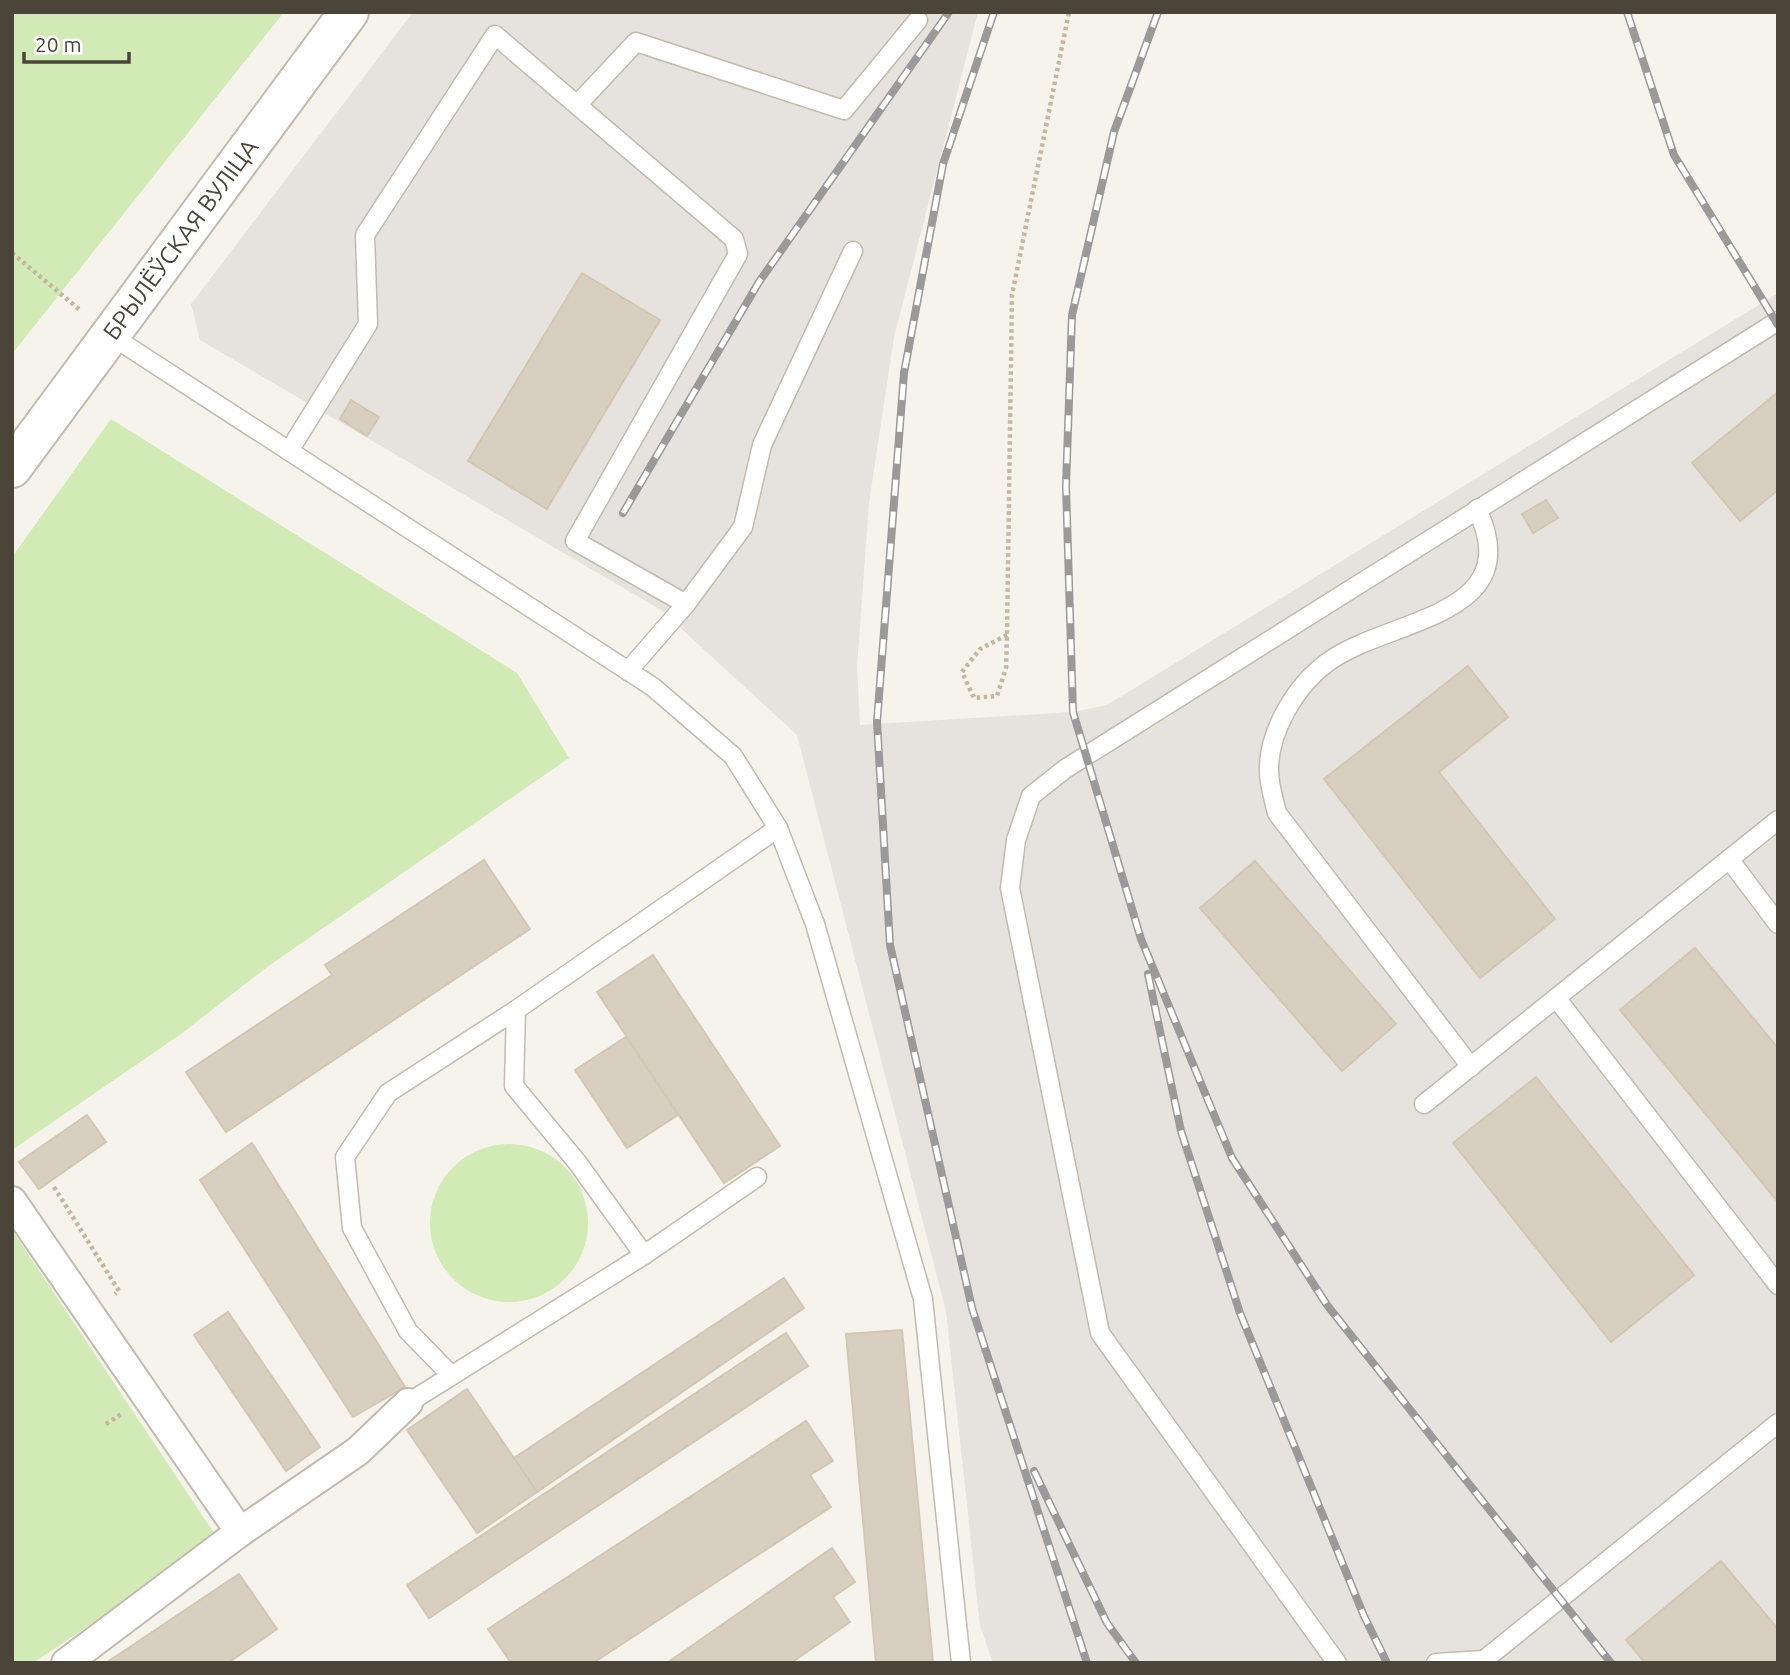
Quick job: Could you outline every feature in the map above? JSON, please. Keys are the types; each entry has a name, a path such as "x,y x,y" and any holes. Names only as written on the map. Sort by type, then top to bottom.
{"street":[{"name":"БРЫЛЁЎСКАЯ ВУЛІЦА","path":"12,468 349,12"},
{"path":"12,1201 240,1532"},
{"path":"66,1663 240,1532 358,1451 408,1403"}],"lane":[{"path":"577,105 636,42 844,110 918,20"},
{"path":"289,451 368,324 365,235 495,35 734,239 738,254 575,541 686,604"},
{"path":"628,671 686,604 743,527 762,444 853,251"},
{"path":"1337,1663 1100,1333 1010,888 1016,840 1031,796 1065,769 1778,321"},
{"path":"110,335 653,687 733,756 778,828 815,924 923,1299 961,1663"},
{"path":"1471,1067 1277,813 1269,771 1274,736 1288,707 1328,662 1455,605 1476,588 1491,557 1486,528 1477,509"},
{"path":"1424,1104 1778,820"},
{"path":"451,1375 408,1331 352,1228 345,1157 388,1093 516,1010 778,828"},
{"path":"1729,859 1778,924"},
{"path":"1557,999 1771,1262 1778,1285"},
{"path":"516,1010 514,1086 577,1162 644,1255"},
{"path":"408,1403 644,1255 757,1177"},
{"path":"1436,1663 1485,1661 1778,1423"}],"path":[{"path":"1007,635 981,649 962,672 974,698 997,696 1006,668 1007,635 1012,295 1069,12"},
{"path":"12,253 110,335"}],"shaded area":[{"path":"413,12 978,12 894,337 869,503 857,668 860,725 1073,712 1107,705 1778,293 1778,1663 993,1663 980,1626 946,1311 797,735 661,610 200,340 191,304"}],"green space":[{"path":"12,12 284,12 12,354"},
{"path":"111,419 517,673 569,758 267,967 181,1034 12,1150 12,557"},
{"path":"509,1144 539,1150 565,1167 582,1193 588,1223 582,1253 565,1279 539,1296 509,1302 479,1296 453,1279 436,1253 430,1223 436,1193 453,1167 479,1150"},
{"path":"12,1230 218,1539 33,1663 12,1663"}],"building":[{"path":"582,273 660,320 547,509 468,461"},
{"path":"1778,392 1778,490 1740,521 1692,463"},
{"path":"351,400 379,417 367,436 340,419"},
{"path":"1546,500 1558,518 1533,533 1522,514"},
{"path":"1468,666 1508,717 1439,772 1555,919 1480,978 1324,779"},
{"path":"484,860 530,929 226,1132 186,1072 332,975 325,965"},
{"path":"1255,861 1396,1024 1342,1071 1200,908"},
{"path":"1695,948 1778,1048 1778,1202 1620,1010"},
{"path":"653,955 780,1146 724,1183 597,992"},
{"path":"626,1037 678,1115 627,1148 575,1070"},
{"path":"1536,1077 1694,1275 1611,1342 1453,1143"},
{"path":"87,1115 106,1142 39,1189 19,1162"},
{"path":"252,1143 405,1387 353,1417 200,1180"},
{"path":"784,1278 804,1308 537,1492 514,1458"},
{"path":"228,1312 320,1447 286,1471 194,1335"},
{"path":"902,1330 933,1663 876,1663 846,1334"},
{"path":"786,1333 808,1366 429,1618 407,1585"},
{"path":"467,1389 537,1492 477,1533 407,1430"},
{"path":"806,1421 833,1461 810,1475 831,1507 593,1663 511,1663 488,1629"},
{"path":"832,1548 855,1582 833,1597 850,1622 791,1663 667,1663"},
{"path":"1721,1561 1778,1629 1778,1663 1645,1663 1626,1640"},
{"path":"239,1574 277,1629 228,1663 106,1663"}],"railway":[{"path":"623,513 759,282 949,12"},
{"path":"994,12 943,164 904,373 877,722 890,945 972,1308 1087,1663"},
{"path":"1158,12 1114,132 1072,315 1066,486 1073,712 1141,939 1232,1158 1327,1305 1611,1663"},
{"path":"1627,12 1674,155 1778,325"},
{"path":"1148,974 1181,1131 1240,1313 1364,1616 1387,1663"},
{"path":"1034,1471 1107,1623 1136,1663"}]}
